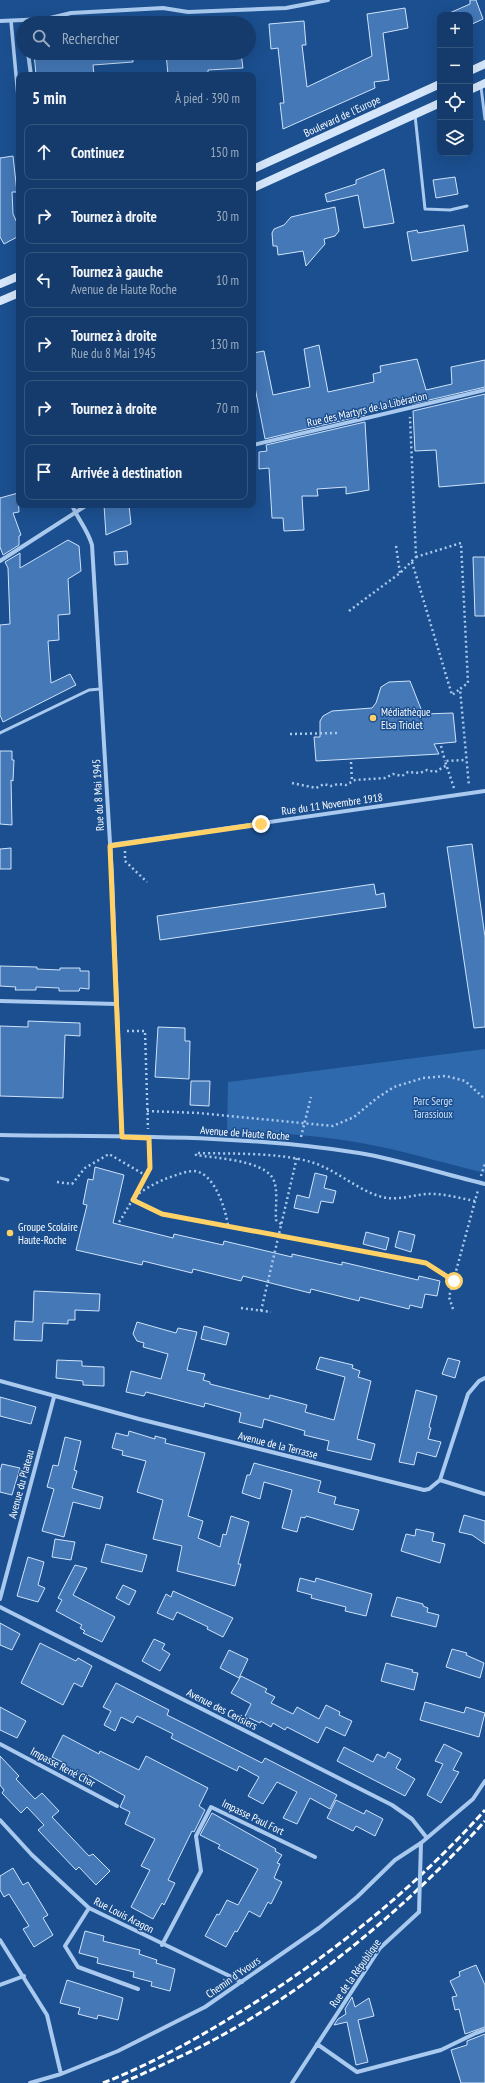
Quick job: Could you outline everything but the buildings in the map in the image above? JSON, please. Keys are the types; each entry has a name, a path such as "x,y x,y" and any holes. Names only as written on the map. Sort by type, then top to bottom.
{"main road":[{"path":"473,70 485,64"},
{"path":"473,89 483,84"},
{"name":"Boulevard de l'Europe","path":"256,168 437,85"},
{"path":"256,187 437,104"},
{"path":"0,284 16,277"},
{"path":"0,301 16,294"}],"street":[{"path":"58,16 71,13 163,8 188,12 286,8 308,2 328,0"},
{"path":"0,21 16,21"},
{"path":"11,21 16,75"},
{"path":"29,60 31,72"},
{"name":"Rue des Martyrs de la Libération","path":"256,444 485,390"},
{"name":"Rue du 8 Mai 1945","path":"73,508 88,531 92,545 110,846 122,1137"},
{"path":"0,561 82,508"},
{"name":"Rue du 11 Novembre 1918","path":"110,846 485,791"},
{"path":"0,1001 117,1004"},
{"name":"Avenue de Haute Roche","path":"0,1135 188,1138 299,1145 360,1154 485,1184"},
{"path":"485,1378 479,1381 468,1394 440,1480 485,1494"},
{"name":"Avenue de la Terrasse","path":"0,1381 54,1397 416,1489 429,1489 440,1480"},
{"name":"Avenue du Plateau","path":"0,1599 54,1397"},
{"name":"Avenue des Cerisiers","path":"0,1607 392,1805 412,1819 427,1838"},
{"name":"Impasse René Char","path":"0,1744 117,1806"},
{"path":"421,1843 473,1799 485,1781"},
{"name":"Impasse Paul Fort","path":"162,1945 201,1871 196,1836 211,1807 315,1857"},
{"name":"Rue Louis Aragon","path":"0,1820 32,1855 89,1908 162,1945 242,1982"},
{"name":"Rue de la République","path":"292,2083 380,1948 419,1912 421,1843"},
{"name":"Chemin d'Yvours","path":"30,2083 61,2074 118,2051 205,2007 319,1928 357,1897 396,1860 421,1843"},
{"path":"89,1908 65,1946 68,1951 78,1967 138,1989"},
{"path":"0,1940 24,1976 47,2015 61,2074"},
{"path":"0,1985 24,1976"},
{"path":"317,2044 357,2072 441,2050 485,2030"}],"lane":[{"path":"483,84 485,119"},
{"path":"415,115 425,209 450,210 467,206"},
{"path":"0,732 89,690 100,688"},
{"path":"0,1178 8,1180"}],"path":[{"path":"410,408 416,557"},
{"path":"349,611 400,574 416,557 461,543 468,683 452,695 412,562"},
{"path":"396,546 400,574"},
{"path":"460,689 469,793"},
{"path":"290,734 338,733"},
{"path":"441,746 456,795"},
{"path":"446,761 466,760"},
{"path":"351,762 352,782"},
{"path":"292,783 316,788 324,784 331,786 370,780 374,778 385,778 393,774 402,776 408,772 420,774 427,770 435,772 447,765"},
{"path":"124,843 126,861 147,882"},
{"path":"118,1032 145,1031 150,1168 119,1222"},
{"path":"147,1111 198,1113 333,1126 354,1117 377,1098 394,1087 423,1078 446,1076 465,1081 485,1099"},
{"path":"261,1311 311,1097"},
{"path":"281,1224 276,1220 275,1185 272,1177 267,1172 246,1163 196,1155 196,1153 296,1158 332,1171 346,1181 382,1197 394,1199 427,1194 450,1196 474,1201"},
{"path":"57,1182 72,1184 85,1168 109,1154 145,1175"},
{"path":"453,1309 449,1297 485,1162"},
{"path":"133,1200 152,1185 178,1174 193,1171 204,1174 222,1198 228,1226"},
{"path":"133,1200 162,1214 426,1263 454,1281"},
{"path":"241,1308 271,1312"}],"green space":[{"name":"Parc Serge Tarassioux","path":"485,1049 485,1173 362,1143 266,1132 227,1130 228,1082"}],"railway":[{"path":"103,2083 154,2060 203,2034 235,2015 303,1970 368,1922 428,1868 485,1810"},
{"path":"122,2083 202,2046 241,2024 317,1974 388,1916 422,1885 485,1821"}],"place":[{"name":"Médiathèque Elsa Triolet","path":"373,718"},
{"name":"Groupe Scolaire Haute-Roche","path":"10,1233"}],"route":[{"path":"261,824 246,824 110,846 122,1137 149,1138 150,1168 133,1200 162,1214 426,1263 454,1281"}]}
